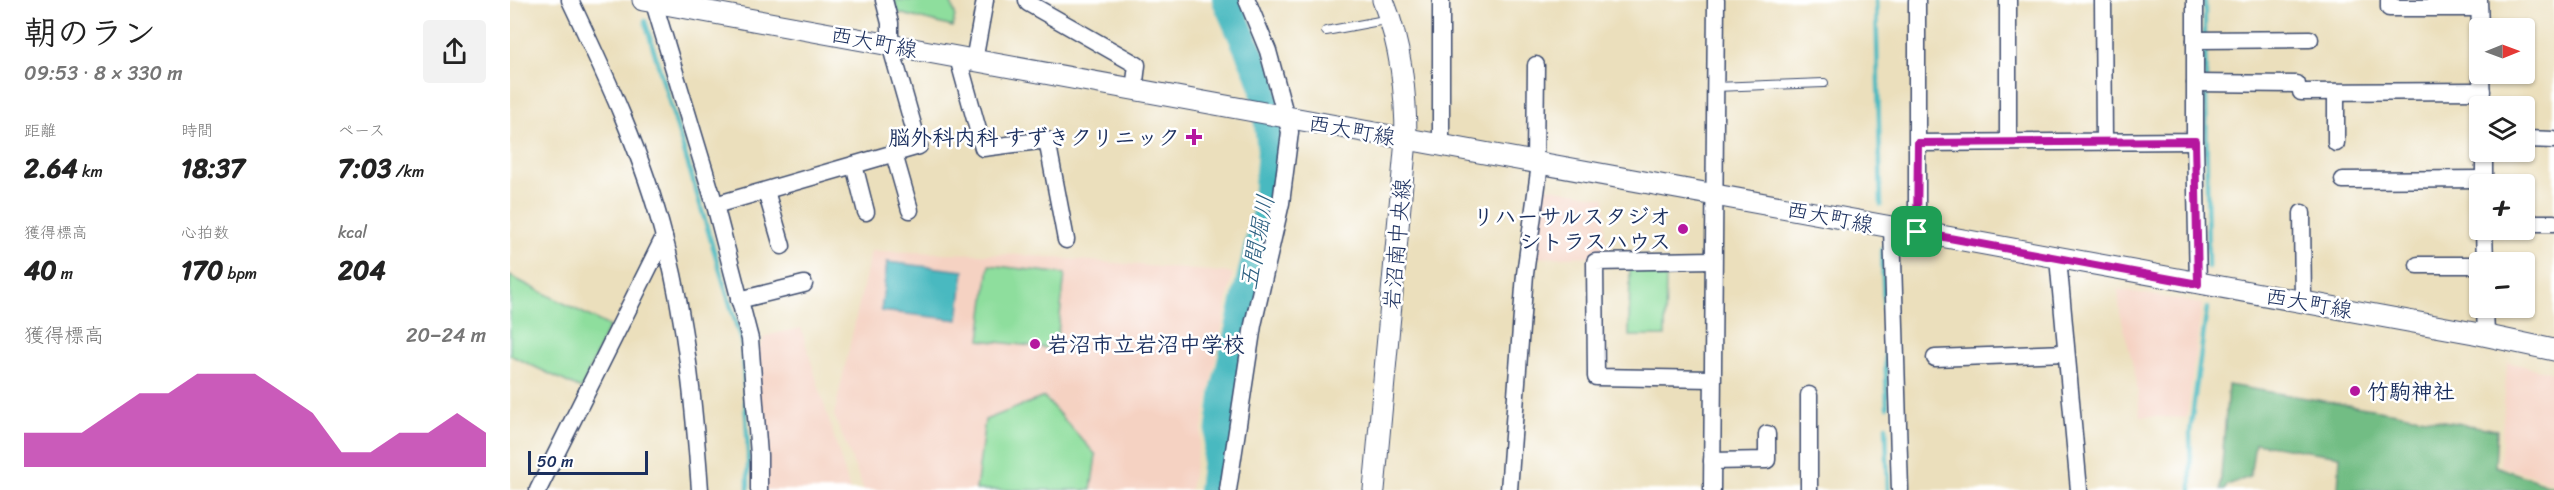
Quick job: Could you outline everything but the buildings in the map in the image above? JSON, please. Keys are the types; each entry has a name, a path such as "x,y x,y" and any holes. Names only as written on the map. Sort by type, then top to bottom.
{"street":[{"path":"570,0 633,142 664,237 688,362 700,490"},
{"path":"715,206 919,146 890,44 890,23 884,0"},
{"path":"985,0 966,60 983,148 1047,140 1066,240"},
{"path":"1027,0 1028,3 1137,65 1134,90"},
{"path":"1228,490 1253,325 1281,203 1290,132 1268,51 1247,0"},
{"path":"1441,146 1442,0"},
{"path":"1712,490 1716,0"},
{"path":"1917,0 1917,232"},
{"path":"2008,0 2008,142"},
{"path":"2103,0 2104,142"},
{"path":"2195,0 2204,39 2203,83 2195,141 2198,284"},
{"path":"2389,0 2389,8 2479,4"},
{"path":"650,1 715,206 750,339 759,455 759,490"},
{"name":"西大町線","path":"650,1 2486,335 2554,350"},
{"name":"岩沼南中央線","path":"1374,490 1406,140 1406,100 1402,66 1387,9"},
{"path":"2204,39 2310,39"},
{"path":"1509,490 1525,274 1537,164 1536,65"},
{"path":"2203,83 2469,98"},
{"path":"2336,92 2336,143"},
{"path":"2535,139 2554,140"},
{"path":"1918,143 2195,141"},
{"path":"894,154 910,210"},
{"path":"854,165 866,212"},
{"path":"2343,180 2469,182"},
{"path":"766,190 782,246"},
{"path":"2302,213 2303,303"},
{"path":"2535,223 2554,223"},
{"path":"1892,228 1900,490"},
{"path":"538,490 664,237"},
{"path":"2058,258 2079,490"},
{"path":"1712,379 1596,376 1595,262 1713,260"},
{"path":"2418,265 2469,265"},
{"path":"740,300 804,284"},
{"path":"2485,318 2486,335"},
{"path":"1935,358 2066,353"},
{"path":"1809,395 1809,490"},
{"path":"1712,461 1767,460 1767,434"}],"lane":[{"path":"1326,31 1387,9"},
{"path":"1715,87 1824,83"}],"shaded area":[{"path":"1540,186 1605,198 1605,256 1531,258"},
{"name":"岩沼市立岩沼中学校","path":"871,251 1022,255 1233,273 1190,490 864,490 834,415"},
{"path":"2118,289 2202,304 2187,418 2140,416 2136,378 2120,313"},
{"path":"801,328 850,490 762,490 755,357 765,336"},
{"path":"2507,362 2554,373 2554,483 2500,465"}],"green space":[{"path":"894,0 950,0 955,14 953,27 899,13"},
{"path":"989,265 1065,274 1056,349 980,340"},
{"path":"1630,267 1666,268 1665,336 1629,336"},
{"path":"510,276 609,326 581,389 510,355"},
{"path":"2228,385 2497,430 2495,466 2554,487 2554,490 2338,490 2340,456 2255,443 2250,477 2227,485 2225,490 2220,490"},
{"path":"1044,397 1096,455 1091,490 976,490 985,420"}],"water":[{"path":"887,262 964,271 958,320 881,311"}],"waterway":[{"name":"五間堀川","path":"1212,490 1225,389 1266,211 1271,150 1263,83 1226,0"},
{"path":"1876,0 1881,205"},
{"path":"2205,0 2205,36"},
{"path":"645,21 742,344 748,490"},
{"path":"2205,45 2206,78"},
{"path":"2206,87 2208,267"},
{"path":"1882,249 1887,407"},
{"path":"2191,490 2190,432 2207,308"},
{"path":"1886,426 1888,490"}],"place":[{"name":"脳外科内科 すずきクリニック","path":"1194,137"},
{"name":"リハーサルスタジオ シトラスハウス","path":"1683,229"},
{"name":"岩沼市立岩沼中学校","path":"1035,344"},
{"name":"竹駒神社","path":"2355,391"}],"route":[{"path":"2195,141 2198,284 1917,232 1918,143 2195,141"}]}
